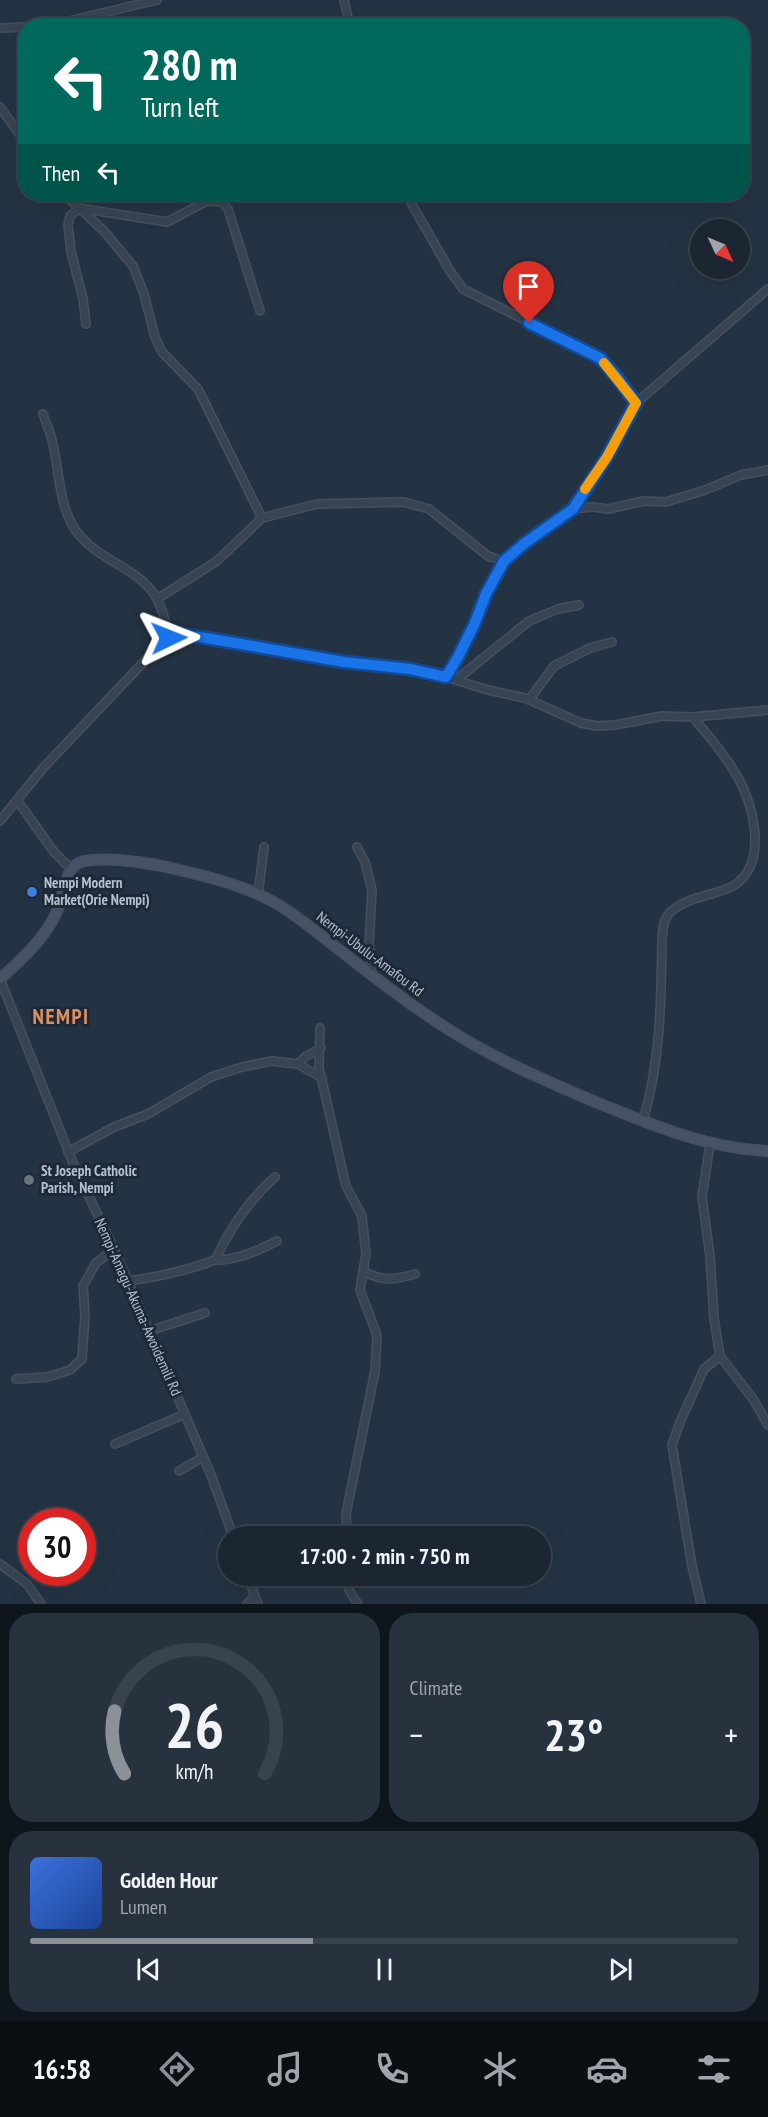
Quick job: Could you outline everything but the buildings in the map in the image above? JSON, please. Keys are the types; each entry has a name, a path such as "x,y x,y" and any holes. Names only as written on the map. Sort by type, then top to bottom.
{"street":[{"path":"82,18 157,0"},
{"path":"344,0 348,18"},
{"path":"0,28 18,27"},
{"path":"0,107 18,132"},
{"path":"72,201 104,231 133,266 144,294 155,337 162,352 198,389 262,518"},
{"path":"79,208 167,222 207,201"},
{"path":"219,201 228,209 260,311"},
{"path":"410,201 463,289 600,358 636,403"},
{"path":"79,208 70,216 68,225 71,252 83,299 86,324"},
{"path":"446,677 464,646 486,594 504,561 573,509 607,457 636,403 768,289"},
{"path":"43,414 52,439 63,500 72,523 81,537 103,555 141,579 157,598 169,638"},
{"path":"573,509 593,507 608,509 644,501 666,502 698,493 741,475 768,470"},
{"path":"157,598 217,561 262,518 317,504 404,502 429,509 488,556 504,561"},
{"path":"456,680 529,621 558,609 579,605"},
{"path":"0,821 43,768 169,638 179,634 344,662 410,669 529,700 580,723 597,726 662,716 693,717 768,710"},
{"path":"529,700 554,666 590,648 612,642"},
{"path":"643,1121 653,1088 658,1054 662,938 665,920 672,911 683,904 734,886 748,876 756,862 758,849 756,830 748,801 737,776 693,717"},
{"path":"0,979 20,961 58,911 71,869 54,852 17,800"},
{"path":"258,895 264,847"},
{"path":"357,847 365,862 372,891 369,944 372,975"},
{"name":"Nempi-Ubulu-Amafou Rd","path":"71,869 80,862 134,860 210,877 258,895 289,912 432,1019 543,1080 643,1121 710,1144 768,1151"},
{"name":"Nempi-Amagu-Akuma-Awoidemili Rd","path":"0,979 68,1152 128,1281 203,1456 229,1526"},
{"path":"320,1028 319,1068 346,1186 362,1216 366,1254 360,1290 377,1335 375,1371 346,1514 347,1526"},
{"path":"298,1064 304,1057 321,1048"},
{"path":"68,1152 114,1127 148,1114 211,1077 242,1067 272,1061 298,1064 322,1078"},
{"path":"710,1144 702,1197 720,1356 753,1399 768,1425"},
{"path":"215,1260 226,1236 244,1209 275,1177"},
{"path":"128,1281 180,1272 215,1260 228,1260 253,1253 277,1241"},
{"path":"16,1378 47,1377 70,1370 81,1359 85,1314 83,1286 96,1263 114,1250"},
{"path":"363,1271 378,1279 393,1280 415,1274"},
{"path":"149,1331 205,1312"},
{"path":"701,1604 692,1566 672,1445 704,1369 720,1356"},
{"path":"115,1444 185,1414"},
{"path":"179,1471 203,1456"},
{"path":"0,1564 27,1584 41,1604"},
{"path":"348,1586 358,1604"},
{"path":"247,1604 256,1600"}],"slow traffic":[{"path":"585,489 607,457 636,403 604,363"}],"place":[{"name":"Nempi Modern Market(Orie Nempi)","path":"32,892"},
{"name":"St Joseph Catholic Parish, Nempi","path":"29,1180"}],"district":[{"name":"NEMPI","path":"61,1017"}],"route":[{"path":"169,638 179,634 344,662 410,669 446,677 504,561 573,509 607,457 636,403 600,358 529,323"}]}
